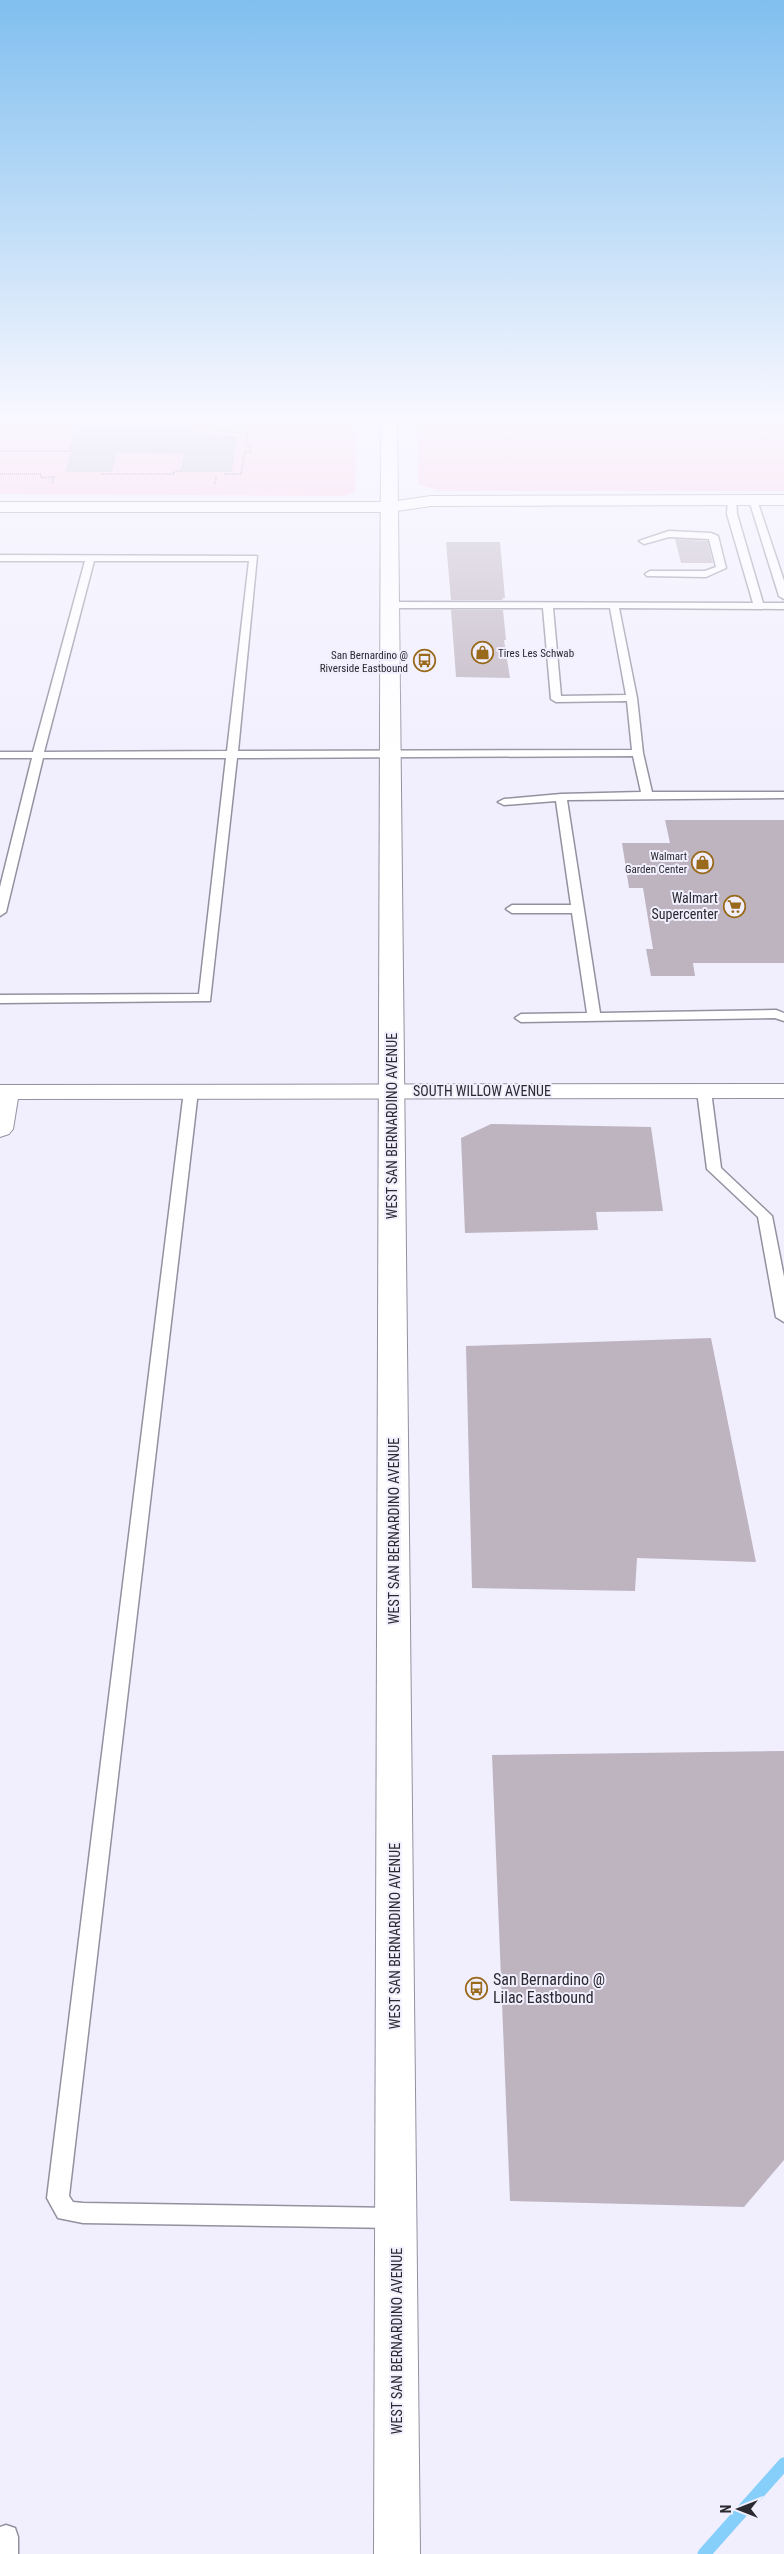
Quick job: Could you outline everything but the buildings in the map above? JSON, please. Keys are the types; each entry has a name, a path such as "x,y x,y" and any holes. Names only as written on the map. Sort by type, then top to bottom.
{"main road":[{"name":"WEST SAN BERNARDINO AVENUE","path":"390,535 389,754 392,1091 397,2554"},
{"name":"SOUTH WILLOW AVENUE","path":"4,1092 784,1091"},
{"path":"0,1128 4,1092"}],"lane":[{"path":"644,541 665,535"},
{"path":"650,574 706,574 721,568 715,538 694,535"},
{"path":"740,535 759,606"},
{"path":"765,535 784,596"},
{"path":"0,558 254,558 205,998 0,999"},
{"path":"0,912 38,755 90,558"},
{"path":"390,605 784,606"},
{"path":"548,606 556,698 632,698"},
{"path":"614,606 632,698 638,753 647,795"},
{"path":"0,755 638,753"},
{"path":"504,802 561,797 784,795"},
{"path":"561,797 594,1016"},
{"path":"512,910 577,910"},
{"path":"521,1018 776,1014 784,1017"},
{"path":"191,1091 58,2198 66,2210 84,2213 396,2218"},
{"path":"704,1091 714,1169 765,1216 784,1317"}],"waterway":[{"path":"704,2554 784,2464"}],"place":[{"name":"Tires Les Schwab","path":"482,653"},
{"name":"San Bernardino @ Riverside Eastbound","path":"424,661"},
{"name":"Walmart Garden Center","path":"703,862"},
{"name":"Walmart Supercenter","path":"734,906"},
{"name":"San Bernardino @ Lilac Eastbound","path":"477,1988"}]}
